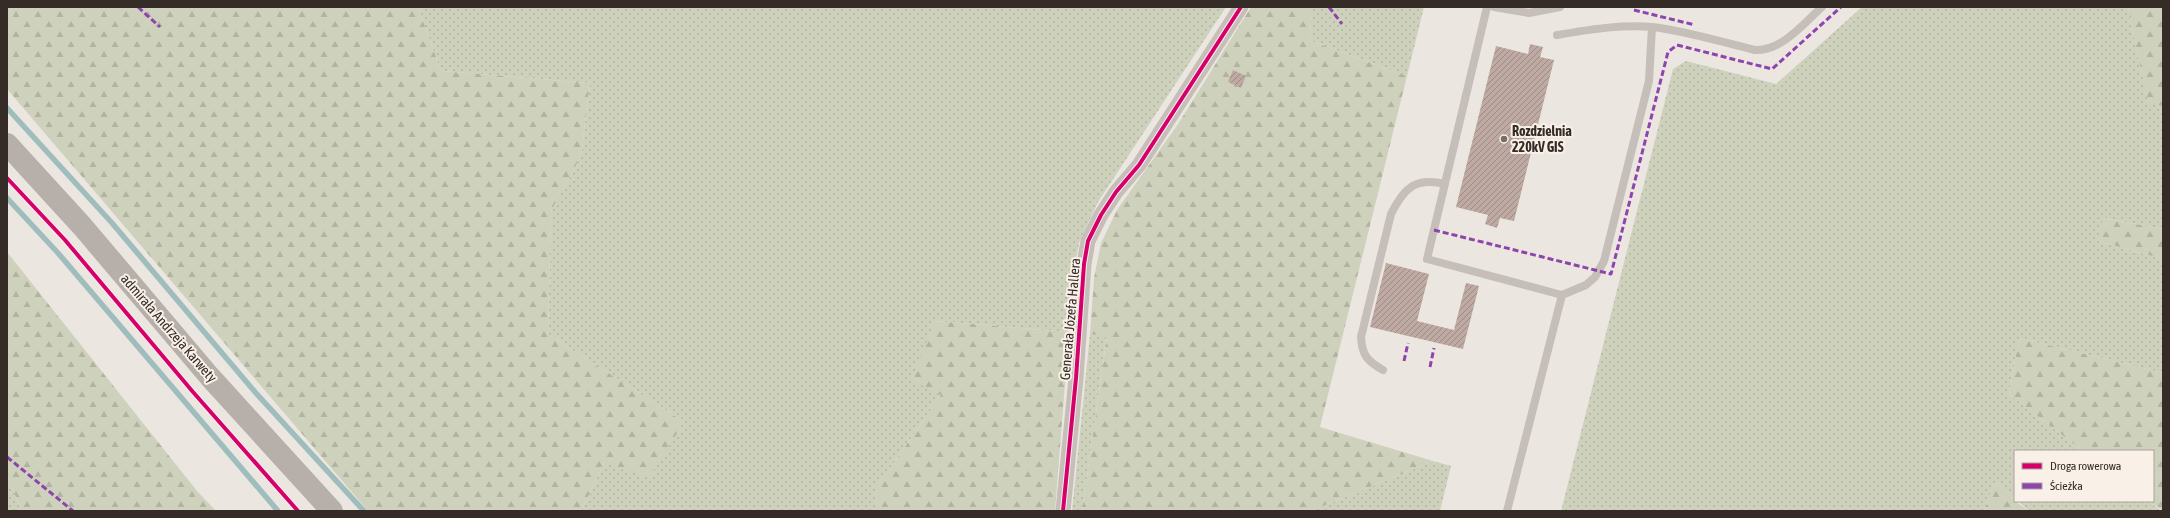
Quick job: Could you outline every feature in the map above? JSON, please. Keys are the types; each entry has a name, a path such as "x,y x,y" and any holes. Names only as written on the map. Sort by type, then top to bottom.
{"main road":[{"name":"admirała Andrzeja Karwety","path":"7,144 82,226 210,377 332,511"}],"street":[{"name":"Generała Józefa Hallera","path":"1063,511 1076,378 1084,264 1088,241 1101,215 1116,192 1147,154 1241,7"}],"lane":[{"path":"1487,7 1427,259 1562,295 1586,285 1595,277 1604,261 1649,81 1652,27"},
{"path":"1494,7 1529,13 1560,7"},
{"path":"1557,34 1604,28 1652,27 1763,51 1777,46 1822,7"},
{"path":"1383,370 1371,364 1362,351 1361,337 1391,214 1400,197 1416,184 1430,181 1445,184"},
{"path":"1507,511 1562,295"}],"green space":[{"path":"7,7 418,7 441,71 590,83 581,156 551,211 548,334 684,422 649,478 604,463 581,511 368,511 7,89"},
{"path":"418,7 1226,7 1098,202 1079,243 1072,281 1069,332 935,321 941,395 877,487 876,511 581,511 604,463 684,422 548,334 551,211 581,156 590,83 441,71"},
{"path":"1251,7 1310,7 1311,41 1407,76 1320,427 1433,461 1311,511 1082,511 1107,336 1090,334 1094,278 1101,243 1117,210 1178,124"},
{"path":"1310,7 1424,7 1407,76 1311,41"},
{"path":"1862,7 2128,7 2148,102 2163,106 2163,229 2104,218 2098,241 2163,259 2163,373 2019,338 2009,394 2082,450 2014,450 2014,498 1995,482 1984,511 1561,511 1673,69 1686,61 1776,84"},
{"path":"2128,7 2163,7 2163,106 2148,103"},
{"path":"2103,218 2163,229 2163,259 2098,241"},
{"path":"7,252 197,491 216,511 22,511 7,476"},
{"path":"935,321 1069,332 1055,511 876,511 877,487 941,395 911,380"},
{"path":"1090,334 1107,335 1082,511 1072,511"},
{"path":"2019,338 2163,373 2163,511 2150,502 2154,502 2154,450 2082,450 2009,394"},
{"path":"1433,461 1451,466 1440,511 1311,511"},
{"path":"7,476 22,511 7,511"},
{"path":"1995,482 2014,498 2014,502 2016,502 2029,511 1984,511"},
{"path":"2019,502 2149,502 2161,511 2029,511"}],"building":[{"name":"Rozdzielnia 220kV GIS","path":"1530,44 1543,47 1540,57 1554,60 1514,221 1500,218 1497,228 1485,224 1488,215 1456,207 1496,46 1528,54"},
{"path":"1233,70 1246,76 1241,88 1228,82"},
{"path":"1386,263 1429,274 1417,321 1454,330 1466,283 1479,286 1463,349 1370,327"}],"waterway":[{"path":"7,108 112,223 255,392 364,511"},
{"path":"7,198 58,253 278,511"}],"marked path":[{"path":"138,7 160,27"},
{"path":"1329,7 1342,24"},
{"path":"1434,230 1611,274 1668,52 1677,45 1772,69 1841,7"},
{"path":"1634,10 1695,25"},
{"path":"1404,361 1408,343"},
{"path":"1430,367 1434,348"},
{"path":"7,457 73,511"}],"cycle path":[{"path":"1063,511 1076,378 1084,264 1088,241 1101,215 1116,192 1139,165 1241,7"},
{"path":"7,178 65,240 193,392 298,511"}],"place":[{"name":"Rozdzielnia 220kV GIS","path":"1504,139"}]}
